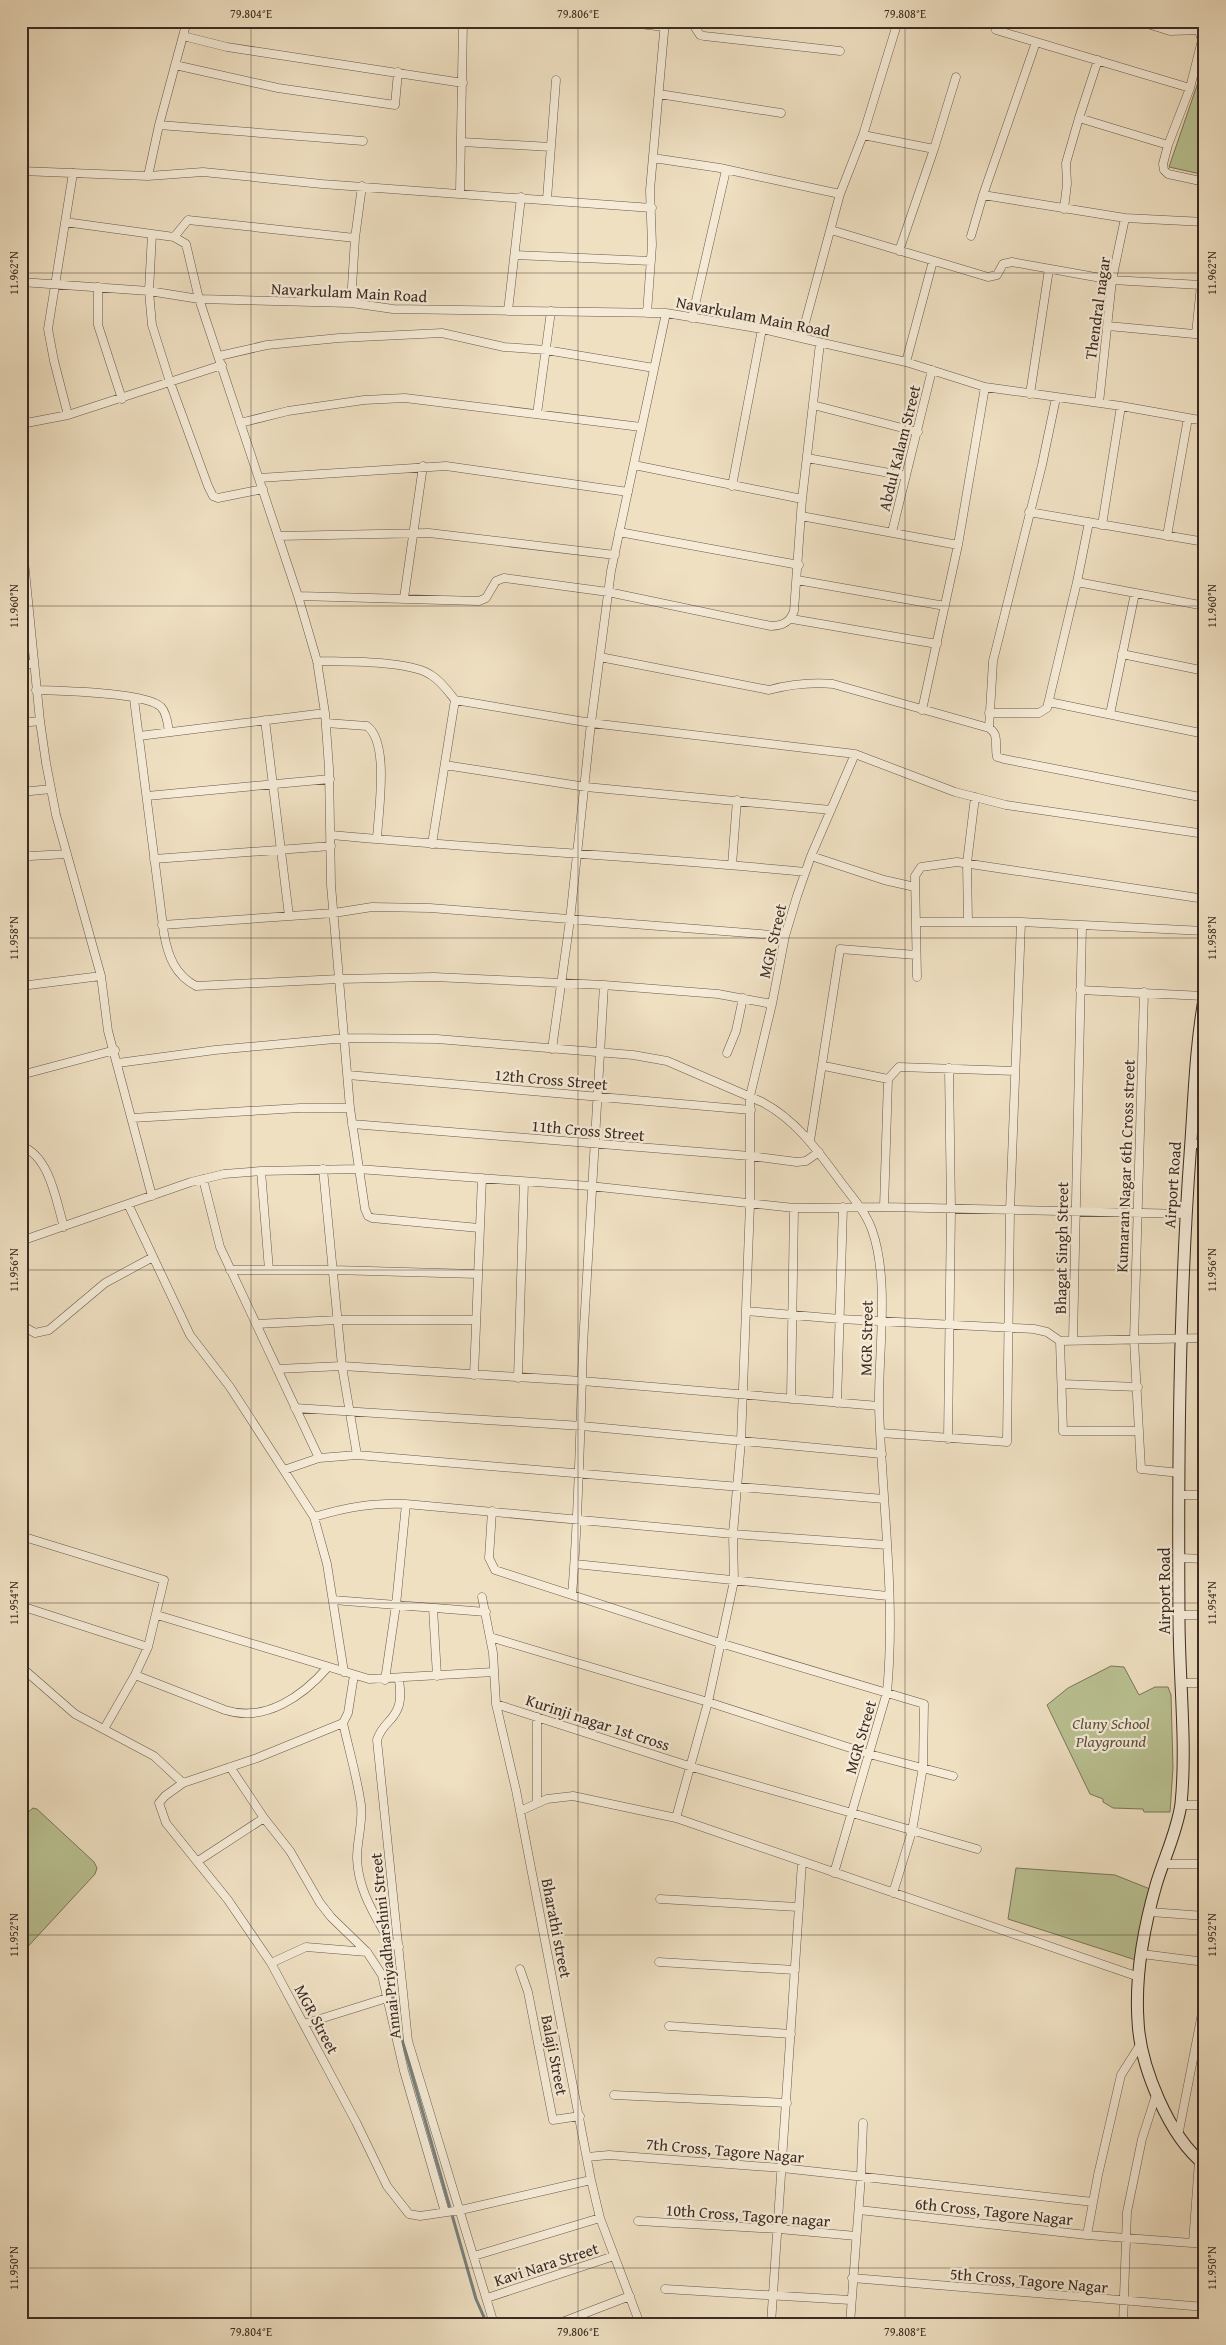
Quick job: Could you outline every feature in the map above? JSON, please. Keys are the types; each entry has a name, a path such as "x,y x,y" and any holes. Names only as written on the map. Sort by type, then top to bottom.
{"street":[{"path":"148,176 159,125 187,21"},
{"path":"460,192 463,21"},
{"path":"616,21 664,24 650,190 652,208 651,261 647,313"},
{"path":"691,21 700,35 704,36 840,51"},
{"path":"801,338 840,194 863,135 898,21"},
{"path":"1138,21 1170,31 1200,30"},
{"path":"1196,21 1202,40 1190,88 1168,145 1163,164 1164,170 1168,174 1205,182"},
{"path":"996,30 1190,88"},
{"path":"183,36 227,47 463,83"},
{"path":"971,236 983,195 1036,42"},
{"path":"1064,209 1068,184 1066,163 1098,60"},
{"path":"175,65 278,88 395,105 398,72"},
{"path":"899,251 934,149 956,77"},
{"path":"547,199 556,80"},
{"path":"659,94 781,113"},
{"path":"1079,118 1168,145"},
{"path":"159,125 363,141"},
{"path":"863,135 934,149"},
{"path":"462,142 551,147"},
{"path":"653,158 726,170 840,194"},
{"path":"692,318 726,170"},
{"path":"21,171 148,176 203,172 652,208"},
{"path":"68,415 49,341 54,285 73,173"},
{"path":"351,303 355,238 362,186"},
{"path":"983,195 1125,218 1205,222"},
{"path":"508,311 521,197"},
{"name":"Thendral nagar","path":"1099,403 1112,280 1125,218"},
{"path":"174,238 188,220 355,238"},
{"path":"65,222 152,234 174,238 186,244 199,299 298,596 317,661 326,724 330,779 331,885 346,1038 350,1108 358,1169 368,1216 379,1219 479,1228"},
{"path":"831,230 988,277 997,275 1002,264 1012,262 1112,280 1201,285"},
{"path":"152,234 149,291 152,325 170,382 213,496 226,498 263,490"},
{"path":"1196,334 1205,246"},
{"path":"515,255 651,261"},
{"path":"906,362 933,261"},
{"path":"1030,394 1049,269"},
{"name":"Navarkulam Main Road","path":"21,282 149,291 199,299 351,303 393,309 666,314 762,329 906,362 985,387 1121,406 1205,422"},
{"path":"98,287 98,325 122,398"},
{"path":"538,414 551,311"},
{"path":"552,1049 578,855 591,723 608,592 666,314"},
{"path":"1108,326 1205,335"},
{"path":"732,486 762,329"},
{"path":"219,356 276,344 340,338 434,334 459,336 519,349 546,350 654,368"},
{"path":"792,619 799,565 802,499 820,343"},
{"path":"21,424 68,415 222,365"},
{"name":"Abdul Kalam Street","path":"892,532 932,370"},
{"path":"922,710 958,545 985,387"},
{"path":"240,423 288,411 364,400 405,398 641,428"},
{"path":"989,728 992,661 1042,465 1056,398"},
{"path":"813,405 918,432"},
{"path":"1102,524 1121,406"},
{"path":"1167,536 1188,418"},
{"path":"807,458 906,476"},
{"path":"634,465 802,499"},
{"path":"259,478 423,466 464,468 628,492"},
{"path":"404,598 423,466"},
{"path":"1029,512 1205,542"},
{"path":"801,516 958,545"},
{"path":"989,713 1039,713 1047,708 1077,582 1089,522"},
{"path":"21,531 25,598 40,721 51,789 101,976 108,1031 115,1050 152,1196"},
{"path":"620,532 799,565"},
{"path":"278,536 412,533 452,535 615,555"},
{"path":"298,596 479,601 486,598 496,580 504,578 608,592 771,626 778,626 792,619 937,644"},
{"path":"797,580 945,606"},
{"path":"1077,582 1205,606"},
{"path":"1110,714 1135,593"},
{"path":"1122,654 1205,671"},
{"path":"600,657 770,690 793,683 833,684 989,728 995,732 997,738 995,749 997,756 1004,759 1205,798"},
{"path":"317,661 391,664 430,673 444,685 455,700 591,723 855,754 955,792 1006,805 1205,834"},
{"path":"21,664 34,664"},
{"path":"36,690 71,691 154,703 164,711 169,732"},
{"path":"134,699 162,925 168,956 185,980 196,986 339,979 434,977 604,985 743,998 772,1004"},
{"path":"432,844 455,700"},
{"path":"1048,702 1205,734"},
{"path":"140,736 325,713"},
{"path":"265,720 289,916"},
{"path":"21,723 40,721"},
{"path":"326,724 367,726 375,735 380,754 377,839"},
{"name":"MGR Street","path":"834,1873 887,1692 890,1667 879,1406 880,1321 878,1260 872,1230 860,1207 819,1152 777,1110 750,1096 772,1004 785,936 804,872 855,754"},
{"path":"445,764 586,787 831,810"},
{"path":"147,796 330,779"},
{"path":"21,792 51,789"},
{"path":"968,922 967,863 975,797"},
{"path":"732,865 737,800"},
{"path":"331,835 804,872"},
{"path":"154,859 331,846"},
{"path":"21,852 30,856 67,854"},
{"path":"811,856 884,880 915,887"},
{"path":"917,977 915,876 921,867 957,862 967,863 1205,899"},
{"path":"162,925 334,913 372,907 430,908 785,936"},
{"path":"916,922 1020,922 1205,931"},
{"path":"881,1433 948,1440 1007,1442 1010,1210 1020,922"},
{"name":"Bhagat Singh Street","path":"1073,1340 1082,926"},
{"path":"810,1141 824,1066 840,949 916,955"},
{"path":"21,986 101,976"},
{"path":"572,1595 579,1519 582,1381 590,1186 604,985"},
{"path":"1080,990 1204,995"},
{"name":"Kumaran Nagar 6th Cross street","path":"1134,1340 1144,992"},
{"name":"Airport Road","path":"1202,2163 1178,2136 1157,2092 1140,2045 1138,2018 1139,1977 1150,1912 1181,1805 1182,1752 1179,1615 1181,1338 1186,1214 1191,1144 1199,1094 1204,995"},
{"path":"727,1052 736,1031 743,998"},
{"path":"118,1063 215,1050 346,1038 437,1039 600,1052 667,1061 750,1096 750,1204 743,1396 735,1486 734,1581 708,1702 692,1767 676,1818"},
{"path":"21,1075 115,1050"},
{"path":"824,1066 888,1079"},
{"path":"884,1207 888,1079 899,1067 1015,1071"},
{"path":"948,1440 951,1209 949,1068"},
{"name":"12th Cross Street","path":"348,1075 751,1110"},
{"path":"132,1118 300,1108 350,1108"},
{"name":"11th Cross Street","path":"352,1124 750,1156 797,1162 806,1161 819,1152"},
{"path":"1191,1144 1205,1144"},
{"path":"21,1146 34,1153 44,1167 64,1226"},
{"path":"21,1242 203,1179 261,1171 323,1169 358,1169 590,1186 794,1208 884,1207 1186,1214"},
{"path":"323,1169 342,1366 357,1455"},
{"path":"261,1171 269,1270"},
{"path":"474,1375 482,1178"},
{"path":"203,1179 220,1247 319,1458"},
{"path":"518,1378 524,1182"},
{"path":"128,1204 190,1335 230,1387 314,1517 321,1538 344,1672"},
{"path":"837,1403 843,1207"},
{"path":"791,1399 794,1208"},
{"path":"21,1325 35,1333 49,1330 105,1283 153,1257"},
{"path":"230,1270 333,1270 477,1274"},
{"path":"746,1311 840,1319 1009,1327 1047,1332 1060,1341 1205,1338"},
{"path":"256,1324 338,1320 476,1320"},
{"path":"1134,1340 1141,1469 1180,1473"},
{"path":"1060,1341 1063,1384 1063,1431 1138,1432"},
{"path":"277,1369 342,1366 582,1381 879,1406"},
{"path":"1063,1384 1138,1387"},
{"path":"295,1408 582,1426 882,1454"},
{"path":"284,1470 319,1458 357,1455 884,1499"},
{"path":"1180,1496 1205,1495"},
{"path":"314,1517 356,1505 376,1503 406,1504 733,1534 886,1545"},
{"path":"385,1680 396,1606 406,1504"},
{"path":"492,1511 489,1558 495,1570 720,1643 924,1704 922,1767 912,1831 893,1893"},
{"path":"21,1536 164,1580 148,1647 135,1676 104,1729"},
{"path":"1180,1558 1205,1559"},
{"path":"575,1564 888,1596"},
{"name":"Bharathi street","path":"482,1597 490,1636 496,1704 520,1811 591,2180 600,2218 640,2324"},
{"path":"333,1600 486,1612"},
{"path":"21,1606 148,1647"},
{"path":"433,1608 437,1676"},
{"path":"157,1615 369,1679 385,1680 494,1672"},
{"path":"1179,1615 1205,1615"},
{"path":"490,1636 708,1702 869,1754 953,1776"},
{"path":"21,1667 76,1714 162,1762 183,1783 258,1758 343,1723"},
{"path":"135,1676 225,1710 238,1714 247,1714 267,1711 294,1698 314,1684 328,1667"},
{"path":"354,1675 348,1713 343,1723 361,1803 362,1823 357,1857 360,1884 391,1944 399,1947"},
{"name":"Annai Priyadharshini Street","path":"399,1679 400,1701 397,1710 381,1729 377,1740 408,2041 461,2210 494,2324"},
{"path":"1180,1683 1205,1683"},
{"name":"Kurinji nagar 1st cross","path":"496,1704 692,1767 976,1849"},
{"path":"537,1718 537,1803"},
{"path":"230,1767 264,1818 290,1851 307,1884 326,1910 367,1952 376,1963 382,1975 404,2071 445,2212"},
{"name":"MGR Street","path":"183,1783 164,1796 159,1803 166,1823 228,1900 271,1963 387,2186 409,2214 420,2216 461,2210"},
{"path":"520,1811 537,1803 561,1796 574,1796 676,1818 1139,1977"},
{"path":"1181,1805 1205,1805"},
{"path":"198,1861 264,1818"},
{"path":"771,2324 802,1862"},
{"path":"1163,1864 1205,1864"},
{"path":"660,1899 798,1907"},
{"path":"1150,1912 1205,1916"},
{"path":"271,1963 306,1947 367,1952"},
{"path":"1142,1954 1205,1962"},
{"path":"659,1962 795,1970"},
{"name":"Balaji Street","path":"520,1970 528,1992 553,2120 580,2116"},
{"path":"304,2024 387,1998"},
{"path":"1178,2136 1205,1998"},
{"path":"669,2026 791,2034"},
{"path":"1087,2235 1122,2075 1140,2045"},
{"path":"1123,2324 1127,2212 1142,2139 1157,2092"},
{"path":"614,2095 787,2103"},
{"path":"850,2324 850,2300 862,2176 863,2123"},
{"name":"7th Cross, Tagore Nagar","path":"587,2157 609,2155 782,2168 1093,2202"},
{"path":"1193,2243 1202,2163"},
{"path":"461,2210 591,2180"},
{"name":"6th Cross, Tagore Nagar","path":"858,2210 1126,2239 1205,2244"},
{"path":"474,2256 600,2218"},
{"name":"10th Cross, Tagore nagar","path":"638,2221 778,2229 856,2236"},
{"name":"Kavi Nara Street","path":"487,2298 614,2256"},
{"name":"5th Cross, Tagore Nagar","path":"852,2278 1125,2302 1205,2307"},
{"path":"665,2289 850,2300"},
{"path":"557,2324 630,2296"}],"green space":[{"path":"1205,62 1205,175 1169,167"},
{"name":"Cluny School Playground","path":"1111,1666 1124,1667 1139,1695 1155,1687 1168,1687 1171,1695 1173,1768 1170,1812 1144,1812 1143,1809 1113,1808 1103,1802 1103,1799 1090,1794 1047,1705 1068,1688"},
{"path":"33,1808 37,1809 94,1862 97,1868 95,1874 21,1954 21,1818"},
{"path":"1016,1868 1115,1875 1150,1889 1139,1961 1008,1919"}],"waterway":[{"path":"383,1946 401,2036 476,2299 487,2324"}]}
